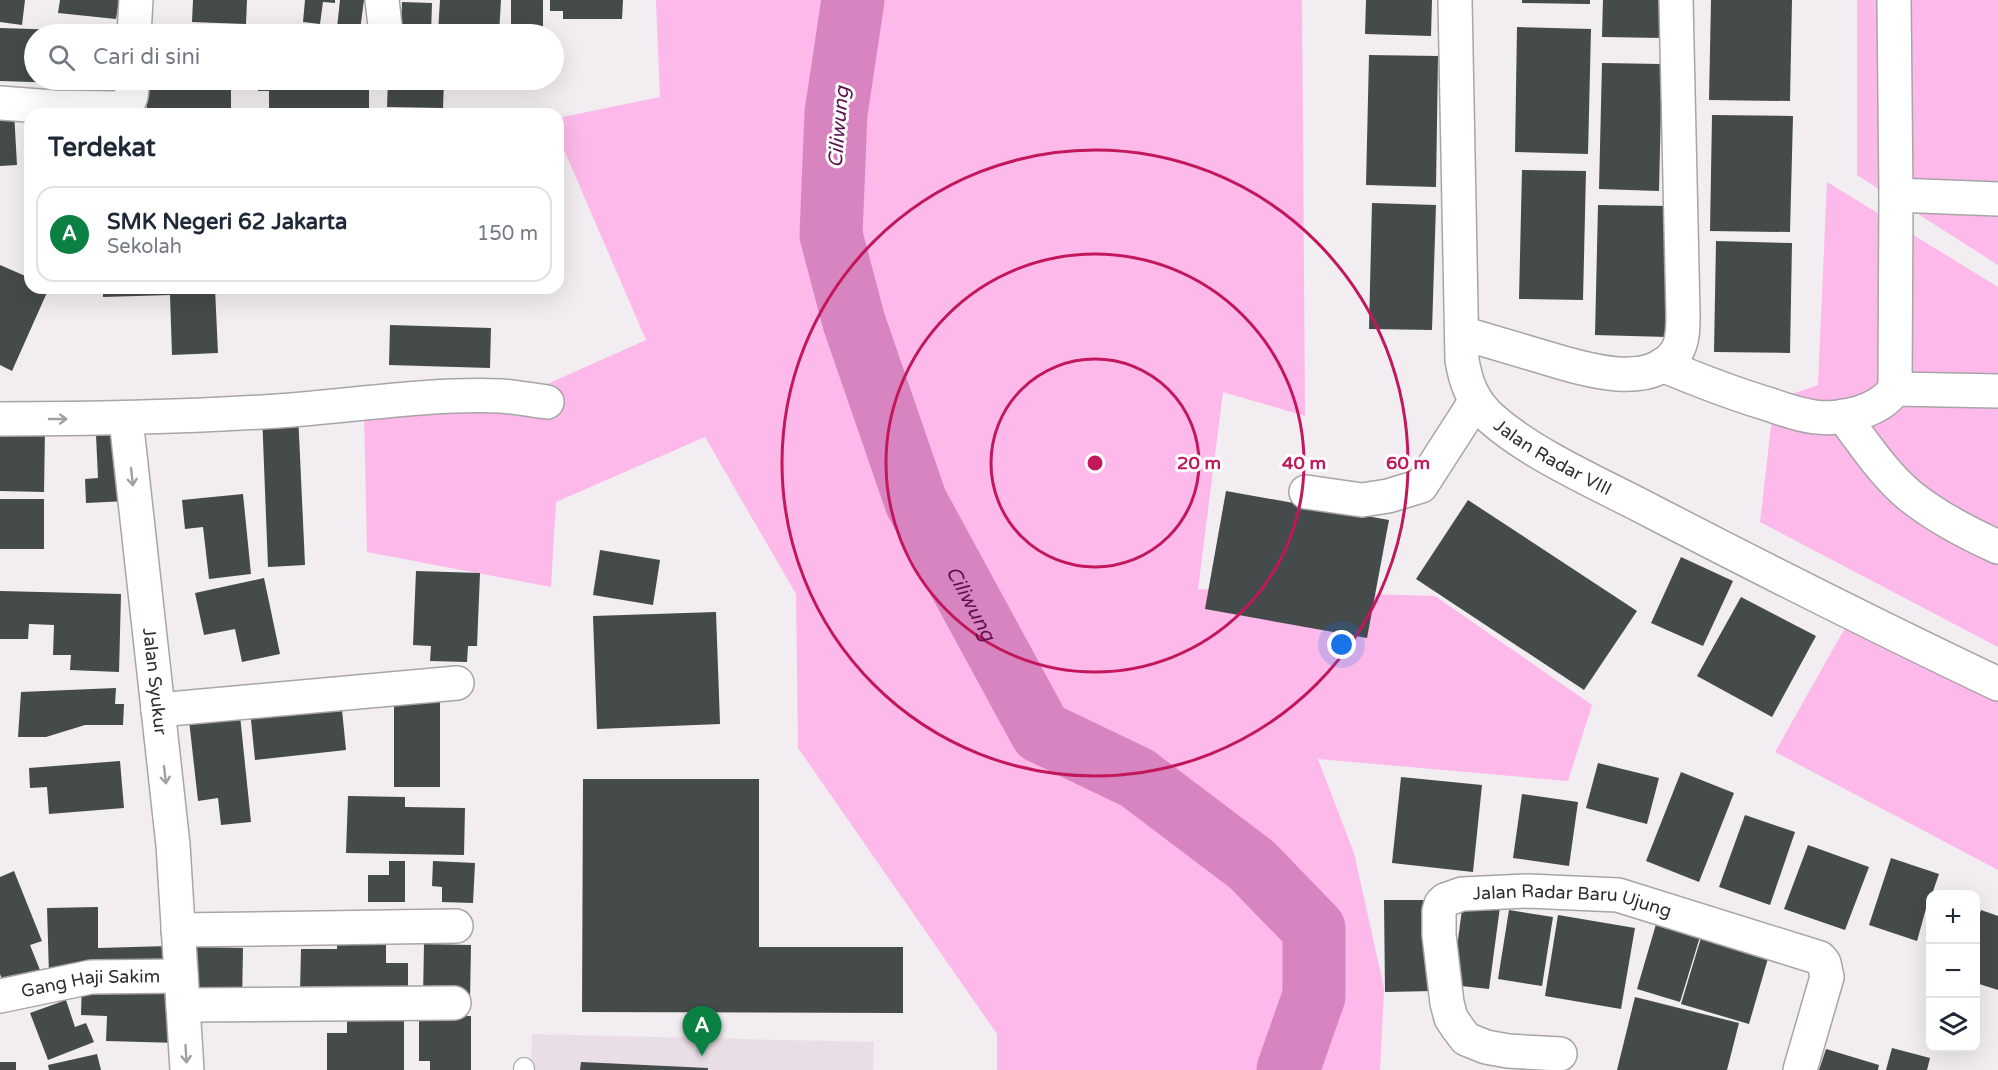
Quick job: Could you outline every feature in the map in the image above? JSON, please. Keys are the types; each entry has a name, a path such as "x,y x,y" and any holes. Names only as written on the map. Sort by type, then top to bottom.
{"street":[{"path":"135,24 136,0"},
{"path":"382,0 385,24"},
{"name":"Jalan Radar VIII","path":"1455,0 1462,360 1464,375 1475,402 1510,434 1579,473 1863,619 1998,684"},
{"path":"1462,333 1598,372 1624,375 1654,370 1677,352 1681,342 1683,315 1676,0"},
{"path":"1662,365 1717,388 1815,417 1843,416 1875,406 1888,399 1895,389 1894,0"},
{"path":"0,103 53,107 122,108 128,105 131,90"},
{"path":"1896,195 1998,199"},
{"path":"1895,389 1998,391"},
{"path":"0,419 126,419 277,411 392,399 502,396 547,402"},
{"path":"1306,492 1362,500 1388,496 1421,486 1475,402"},
{"path":"1843,416 1881,465 1909,494 1947,521 1998,547"},
{"name":"Jalan Syukur","path":"126,419 173,845 187,1070"},
{"path":"158,710 457,682"},
{"name":"Jalan Radar Baru Ujung","path":"1560,1054 1508,1051 1486,1047 1466,1039 1457,1027 1451,1018 1446,1002 1439,935 1439,911 1445,900 1462,894 1486,892 1528,891 1618,895 1820,958 1827,976 1800,1070"},
{"path":"178,930 456,926"},
{"name":"Gang Haji Sakim","path":"0,996 91,976 182,991 454,1002"}],"shaded area":[{"path":"656,0 1302,0 1305,416 1223,392 1198,589 1435,596 1592,705 1568,781 1318,759 1354,853 1384,988 1380,1070 997,1070 997,1034 798,748 796,594 705,437 556,502 551,587 367,552 364,410 500,405 646,340 564,150 564,117 660,97"},
{"path":"1857,0 1998,0 1998,265 1857,175"},
{"path":"1827,182 1998,287 1998,647 1760,522 1774,400 1818,385"},
{"path":"1845,628 1998,700 1998,870 1775,752"},
{"path":"532,1034 874,1042 873,1070 531,1070"}],"building":[{"path":"0,0 25,0 22,25 0,22"},
{"path":"60,0 119,0 116,19 58,13"},
{"path":"193,0 247,0 246,24 192,22"},
{"path":"305,0 335,0 335,3 323,2 320,24 303,22"},
{"path":"340,0 364,0 361,24 337,24"},
{"path":"440,0 501,0 500,24 439,24"},
{"path":"511,0 543,0 543,24 511,24"},
{"path":"550,0 623,0 622,19 563,19 563,11 550,11"},
{"path":"1366,0 1432,0 1431,36 1365,34"},
{"path":"1522,0 1590,0 1590,4 1522,3"},
{"path":"1603,0 1664,0 1663,38 1602,37"},
{"path":"1711,0 1792,0 1790,101 1709,100"},
{"path":"402,2 432,3 431,24 401,24"},
{"path":"1517,27 1591,29 1588,154 1515,152"},
{"path":"0,28 24,29 24,82 0,81"},
{"path":"1369,55 1438,56 1436,187 1366,185"},
{"path":"1602,63 1662,64 1659,191 1599,189"},
{"path":"146,90 231,90 231,108 147,108"},
{"path":"369,90 369,108 269,108 269,91 258,91"},
{"path":"388,90 444,90 443,108 387,107"},
{"path":"14,112 17,165 0,166 0,113"},
{"path":"1712,115 1793,116 1790,232 1710,231"},
{"path":"1522,170 1586,171 1583,300 1519,299"},
{"path":"1372,203 1436,205 1432,330 1369,329"},
{"path":"1598,205 1670,206 1667,337 1595,335"},
{"path":"1716,241 1792,243 1790,353 1714,352"},
{"path":"0,265 24,275 24,294 46,294 12,371 0,365"},
{"path":"103,294 215,294 218,353 172,355 170,295 103,297"},
{"path":"390,325 491,328 490,368 389,365"},
{"path":"298,413 305,565 268,567 262,414"},
{"path":"0,428 45,428 44,492 0,491"},
{"path":"123,433 127,501 86,503 85,479 98,478 96,435"},
{"path":"1226,491 1389,520 1367,638 1205,609"},
{"path":"243,494 251,574 209,579 203,527 185,529 182,500"},
{"path":"0,499 44,499 44,549 0,549"},
{"path":"1468,500 1637,611 1584,690 1416,579"},
{"path":"600,550 660,560 653,605 593,595"},
{"path":"1681,557 1733,581 1703,646 1651,623"},
{"path":"416,571 480,573 477,646 468,646 467,662 430,661 431,646 413,645"},
{"path":"264,578 280,654 242,662 235,629 204,635 195,593"},
{"path":"0,591 121,594 119,672 70,670 71,655 53,655 54,625 29,624 28,639 0,639"},
{"path":"1741,597 1816,636 1772,717 1697,676"},
{"path":"716,612 720,724 597,729 593,616"},
{"path":"116,688 115,704 124,704 123,725 85,725 46,737 18,737 21,692"},
{"path":"394,698 440,698 440,787 394,787"},
{"path":"341,700 346,750 255,760 250,710"},
{"path":"239,706 251,822 221,825 218,798 198,801 188,711"},
{"path":"120,761 124,808 49,814 47,787 30,788 29,768"},
{"path":"1598,763 1659,778 1647,824 1586,808"},
{"path":"1681,772 1734,793 1699,882 1646,861"},
{"path":"1401,777 1482,785 1473,872 1392,863"},
{"path":"583,779 759,779 759,947 903,947 903,1013 582,1012"},
{"path":"1522,794 1578,802 1569,866 1513,858"},
{"path":"348,796 405,797 405,807 465,808 464,855 346,853"},
{"path":"1745,815 1795,832 1770,905 1719,887"},
{"path":"1808,845 1869,867 1845,930 1784,909"},
{"path":"1891,858 1939,874 1933,890 1926,890 1926,908 1917,941 1869,925"},
{"path":"389,861 405,861 405,902 368,902 368,875 389,875"},
{"path":"433,861 475,863 473,903 442,902 442,887 432,886"},
{"path":"14,871 42,941 30,945 40,970 4,985 0,974 0,877"},
{"path":"1384,900 1433,900 1434,991 1385,992"},
{"path":"1463,902 1500,907 1489,989 1452,985"},
{"path":"98,907 98,948 169,946 169,972 49,975 47,908"},
{"path":"1509,910 1553,917 1542,986 1498,979"},
{"path":"1981,910 1998,916 1998,990 1980,984"},
{"path":"1659,914 1703,927 1680,1002 1637,989"},
{"path":"1558,915 1635,928 1621,1009 1545,996"},
{"path":"1704,928 1771,948 1749,1024 1681,1004"},
{"path":"337,938 386,939 386,963 408,963 408,994 300,992 301,949 337,949"},
{"path":"424,944 471,945 470,999 423,998"},
{"path":"195,947 243,948 242,1004 194,1003"},
{"path":"82,979 181,982 179,1043 106,1041 107,1016 81,1015"},
{"path":"1635,997 1739,1023 1727,1070 1617,1070"},
{"path":"66,1000 75,1027 86,1023 94,1042 48,1060 30,1013"},
{"path":"404,1008 404,1070 327,1070 327,1033 347,1033 347,1016"},
{"path":"419,1016 471,1016 471,1070 430,1070 430,1061 419,1061"},
{"path":"1892,1048 1930,1058 1927,1070 1886,1070"},
{"path":"1826,1049 1879,1065 1878,1070 1819,1070"},
{"path":"97,1054 101,1070 49,1070 48,1065"},
{"path":"0,1062 16,1062 16,1070 0,1070"},
{"path":"581,1062 708,1068 708,1070 580,1070"}],"waterway":[{"name":"Ciliwung","path":"853,0 836,113 831,235 854,322 916,502 1041,732 1137,778 1252,865 1314,929 1314,996 1288,1070"}],"place":[{"name":"SMK Negeri 62 Jakarta","path":"702,1056"}]}
